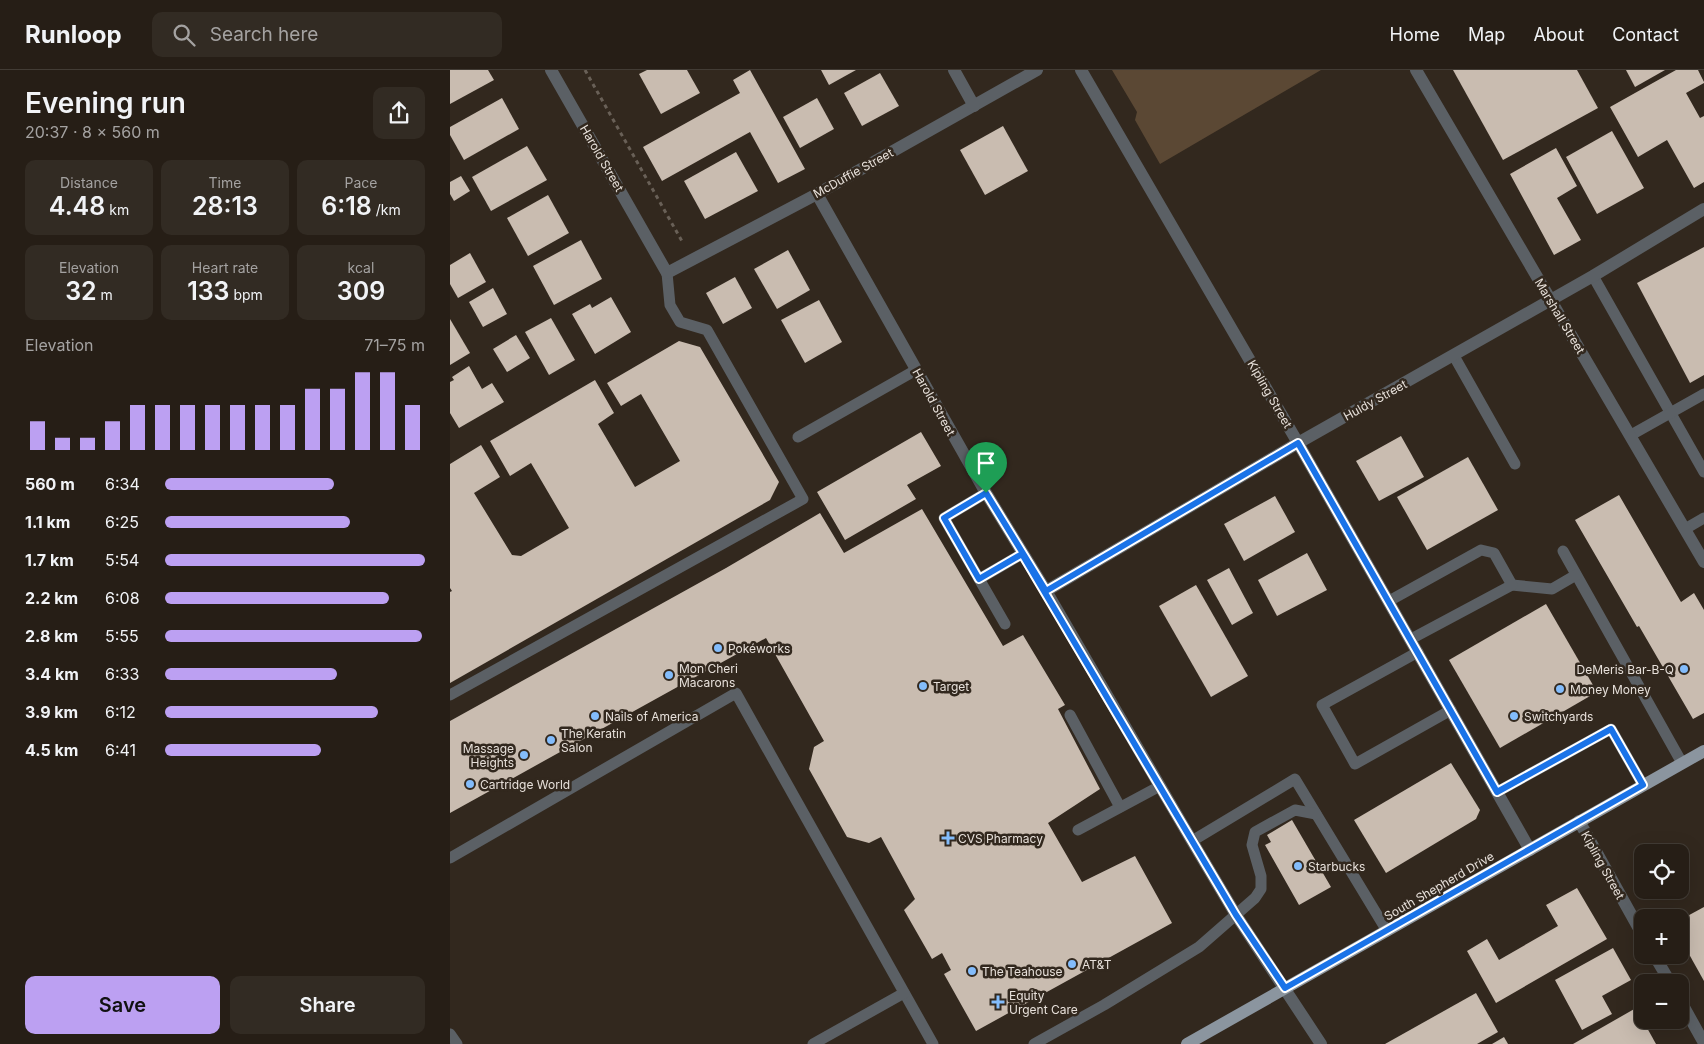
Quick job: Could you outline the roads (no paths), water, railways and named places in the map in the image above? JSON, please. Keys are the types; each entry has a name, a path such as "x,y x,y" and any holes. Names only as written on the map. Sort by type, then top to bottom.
{"main road":[{"name":"South Shepherd Drive","path":"1187,1044 1704,751"}],"street":[{"name":"Harold Street","path":"551,70 667,273"},
{"path":"954,70 974,106"},
{"name":"McDuffie Street","path":"667,273 817,194 1038,70"},
{"name":"Kipling Street","path":"1081,70 1411,639 1530,850"},
{"name":"Marshall Street","path":"1416,70 1704,562"},
{"name":"Harold Street","path":"817,194 986,493 1046,591 1192,841 1236,915 1321,1044"},
{"name":"Huldy Street","path":"1046,591 1298,443 1550,301 1704,209"},
{"name":"Kipling Street","path":"1579,821 1634,920"},
{"path":"1689,1016 1704,1043"}],"lane":[{"path":"450,695 803,499 707,330 680,322 670,305 667,273"},
{"path":"1593,276 1704,472"},
{"path":"1454,356 1515,464"},
{"path":"798,437 916,370"},
{"path":"1631,435 1704,394"},
{"path":"986,493 944,518 1005,624"},
{"path":"1685,529 1704,518"},
{"path":"1389,601 1481,550 1494,553 1512,584"},
{"path":"1563,551 1682,763"},
{"path":"979,579 1022,554"},
{"path":"1411,639 1512,584 1552,589 1576,575"},
{"path":"1418,652 1322,706 1355,764 1451,710"},
{"path":"450,858 736,693 933,1044"},
{"path":"1070,715 1120,806"},
{"path":"1497,792 1611,729 1643,785"},
{"path":"1192,841 1295,779 1387,931"},
{"path":"1078,830 1160,786"},
{"path":"1034,1044 1104,1005 1199,947 1255,898 1261,889 1261,876 1252,845 1255,832 1295,810 1316,814"},
{"path":"813,1044 904,993"},
{"path":"450,1034 457,1044"}],"place":[{"name":"Pokéworks","path":"718,648"},
{"name":"DeMeris Bar-B-Q","path":"1684,669"},
{"name":"Mon Cheri Macarons","path":"669,675"},
{"name":"Target","path":"923,686"},
{"name":"Money Money","path":"1560,689"},
{"name":"Nails of America","path":"595,716"},
{"name":"Switchyards","path":"1514,716"},
{"name":"The Keratin Salon","path":"551,740"},
{"name":"Massage Heights","path":"524,755"},
{"name":"Cartridge World","path":"470,784"},
{"name":"CVS Pharmacy","path":"948,838"},
{"name":"Starbucks","path":"1298,866"},
{"name":"AT&T","path":"1072,964"},
{"name":"The Teahouse","path":"972,971"},
{"name":"Equity Urgent Care","path":"998,1002"}]}
